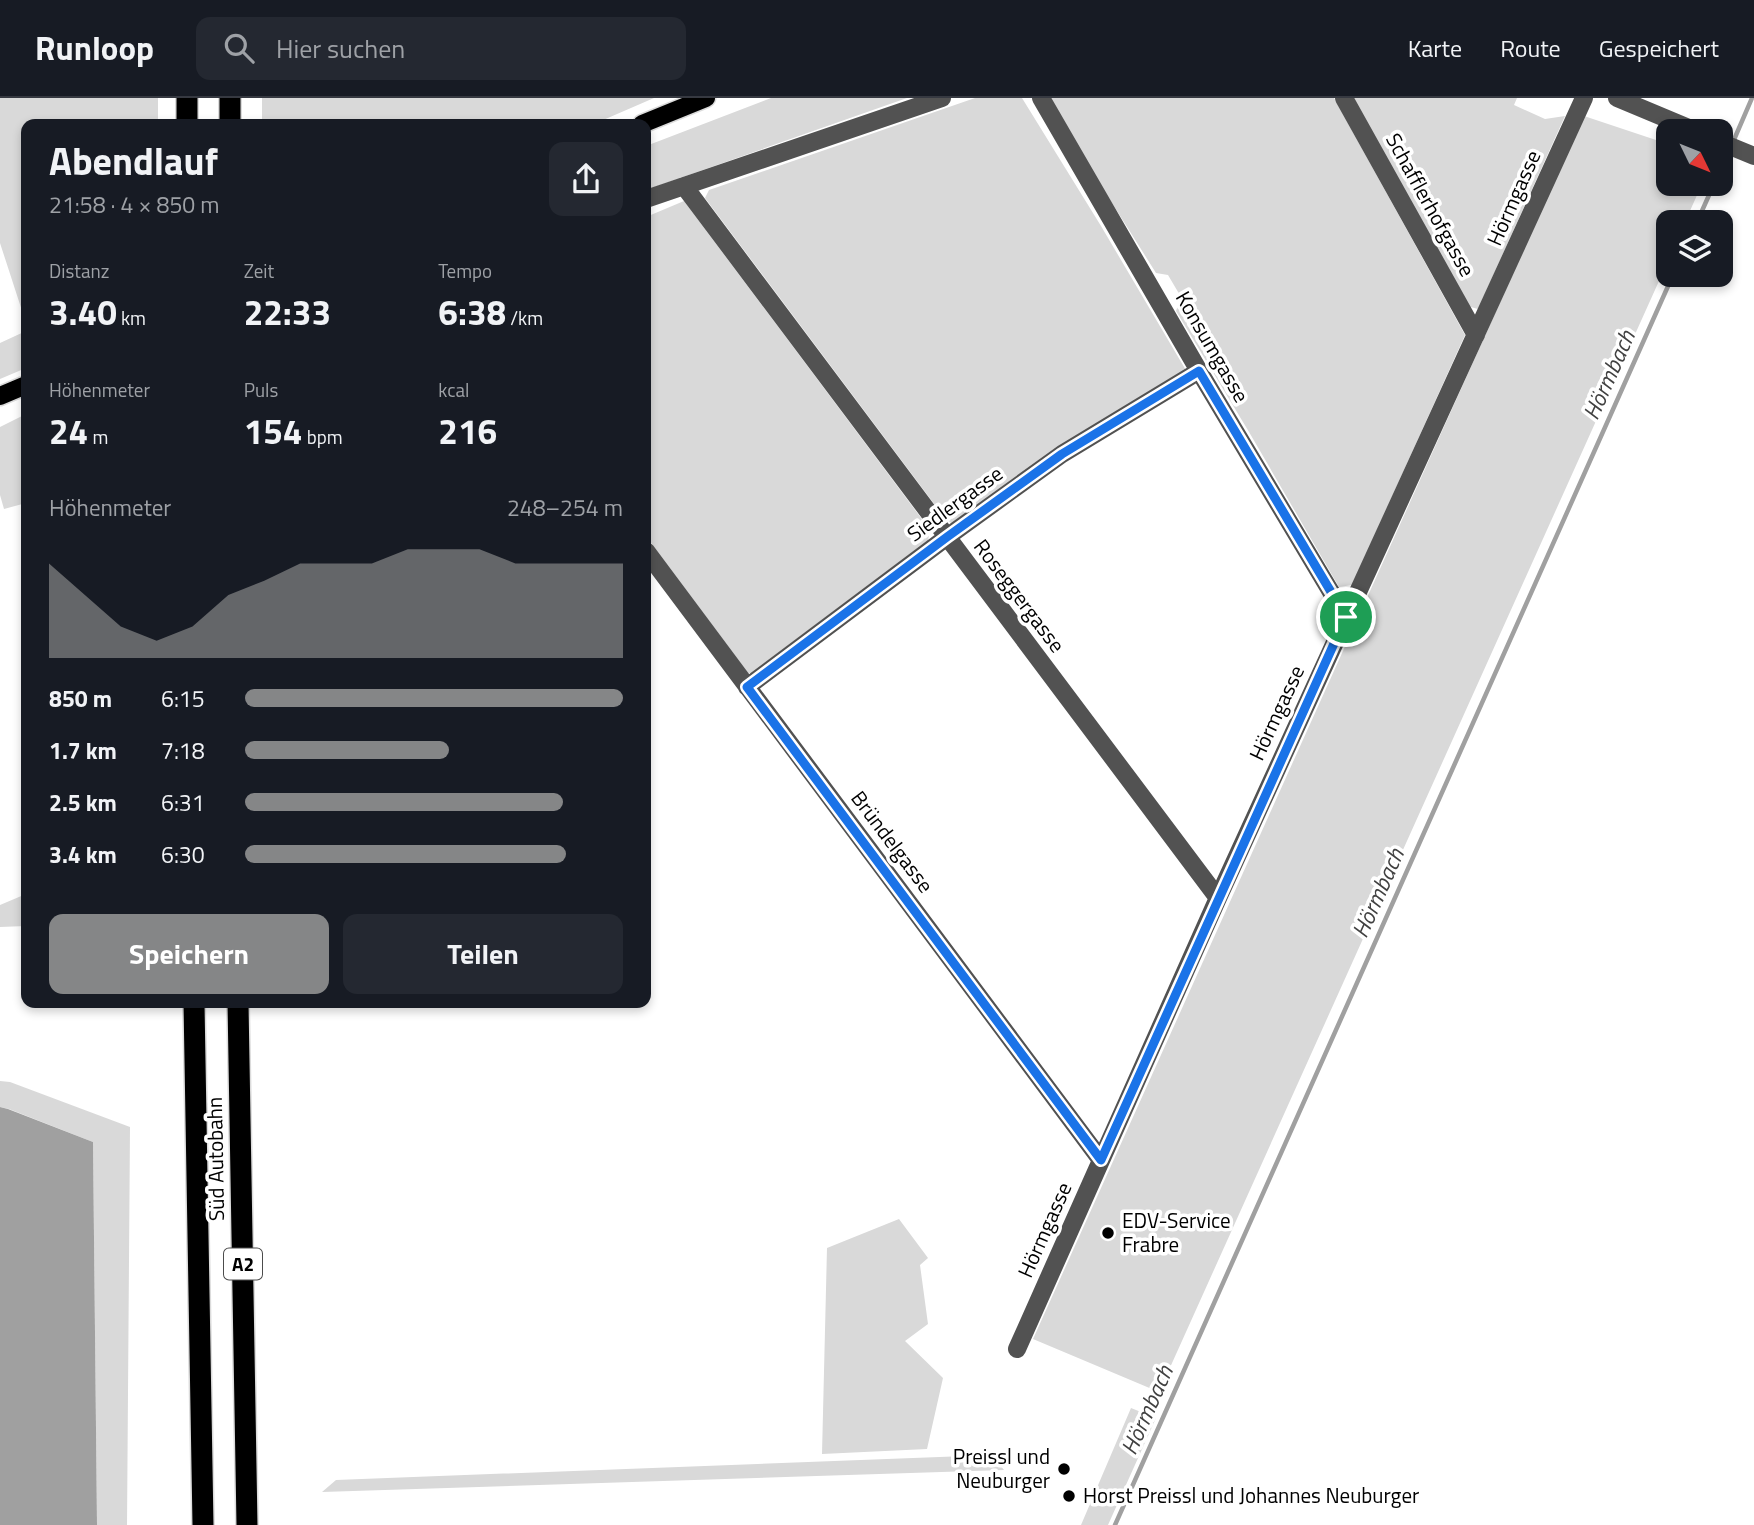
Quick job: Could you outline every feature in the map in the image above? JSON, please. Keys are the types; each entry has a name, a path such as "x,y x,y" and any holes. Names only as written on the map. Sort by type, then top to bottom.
{"highway":[{"path":"187,98 187,119"},
{"path":"230,98 230,119"},
{"name":"Süd Autobahn","path":"194,1008 203,1525"},
{"name":"Süd Autobahn","path":"238,1008 247,1525"}],"main road":[{"path":"651,120 706,98"},
{"path":"0,396 21,387"}],"street":[{"path":"651,198 942,98"},
{"name":"Konsumgasse","path":"1041,98 1346,617"},
{"name":"Schafflerhofgasse","path":"1343,98 1476,335"},
{"name":"Hörmgasse","path":"1017,1349 1218,898 1584,98"},
{"path":"1617,98 1667,119"},
{"path":"1733,147 1750,154"},
{"name":"Roseggergasse","path":"684,186 1218,898"},
{"name":"Siedlergasse","path":"747,687 1062,454 1199,371"},
{"name":"Bründelgasse","path":"651,558 1101,1160"}],"shaded area":[{"path":"0,98 158,98 158,119 21,119 21,308 0,243"},
{"path":"262,98 654,98 606,119 262,119"},
{"path":"771,98 907,98 651,188 651,144"},
{"path":"975,98 1022,98 1187,372 962,521 951,523 705,198 709,190"},
{"path":"1046,98 1334,98 1465,335 1352,585 1339,587 1176,311 1181,297 1168,275 1156,273"},
{"path":"1352,98 1517,98 1514,105 1545,119 1565,116 1478,309 1467,306"},
{"path":"1584,116 1656,140 1656,196 1697,196 1690,210 1656,210 1656,287 1159,1392 1033,1339"},
{"path":"684,201 930,530 927,546 756,673 748,673 651,543 651,215"},
{"path":"21,333 21,370 0,379 0,343"},
{"path":"21,416 21,504 4,509 0,495 0,427"},
{"path":"21,896 21,926 0,927 0,905"},
{"path":"0,1081 10,1082 130,1127 127,1525 97,1525 93,1142 0,1107"},
{"path":"0,1107 93,1142 97,1525 0,1525"},
{"path":"899,1219 928,1258 920,1265 928,1324 905,1341 943,1378 927,1449 822,1454 827,1248"},
{"path":"1131,1408 1156,1418 1108,1525 1081,1525"},
{"path":"992,1455 1004,1470 322,1492 336,1480"}],"waterway":[{"name":"Hörmbach","path":"1733,142 1752,98"},
{"name":"Hörmbach","path":"1702,210 1709,196"},
{"name":"Hörmbach","path":"1115,1525 1668,287"}],"place":[{"name":"EDV-Service Frabre","path":"1108,1233"},
{"name":"Preissl und Neuburger","path":"1064,1469"},
{"name":"Horst Preissl und Johannes Neuburger","path":"1069,1496"}],"route":[{"path":"1199,371 1346,617 1101,1160 747,687 1062,454 1199,371"}]}
